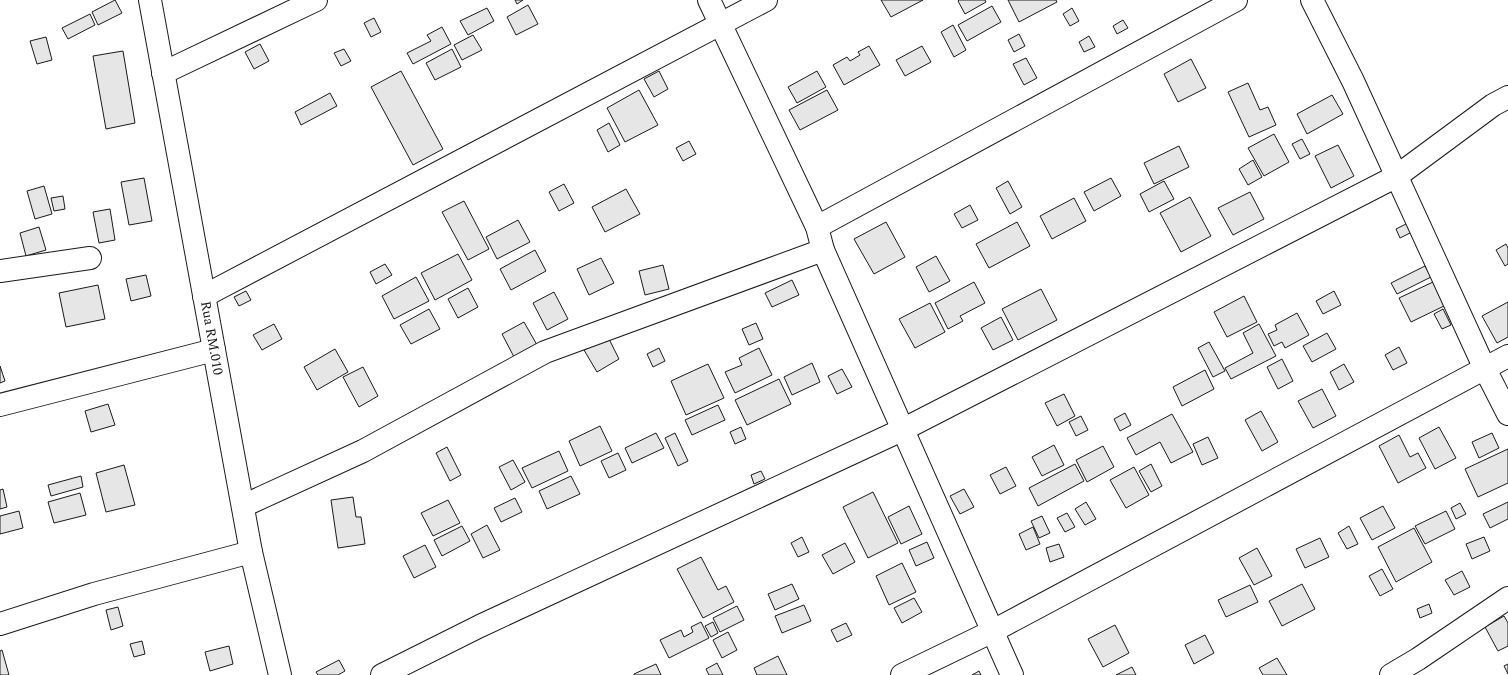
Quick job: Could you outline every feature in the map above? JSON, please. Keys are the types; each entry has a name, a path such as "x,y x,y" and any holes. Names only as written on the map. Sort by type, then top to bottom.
{"street":[{"name":"Rua RM.010","path":"150,0 251,552 280,675"},
{"path":"163,72 316,0"},
{"path":"709,0 817,227 823,250 904,429 1012,675"},
{"path":"204,296 766,0"},
{"path":"817,227 1236,0"},
{"path":"1312,0 1353,81 1485,369 1508,414"},
{"path":"382,675 480,626 904,429 1397,176 1493,105 1508,97"},
{"path":"243,506 363,451 544,352 823,250"},
{"path":"0,271 90,258"},
{"path":"0,405 214,350"},
{"path":"902,675 993,631 1508,356"},
{"path":"0,624 94,594 251,552"},
{"path":"1392,675 1508,598"}],"building":[{"path":"115,0 122,13 98,25 92,12"},
{"path":"515,0 523,0 517,4"},
{"path":"881,0 923,0 891,17"},
{"path":"985,0 986,2 965,14 958,1"},
{"path":"1008,0 1056,0 1057,2 1019,22"},
{"path":"528,5 538,24 516,35 507,17"},
{"path":"992,6 1001,22 967,41 958,25"},
{"path":"487,8 494,21 468,35 460,21"},
{"path":"1072,8 1079,21 1070,26 1063,14"},
{"path":"90,14 95,25 68,39 62,28"},
{"path":"374,18 381,32 371,37 364,23"},
{"path":"1123,20 1128,28 1117,34 1113,26"},
{"path":"953,25 966,50 954,57 941,32"},
{"path":"442,27 451,44 413,64 407,53 431,41 427,35"},
{"path":"1019,34 1025,46 1014,52 1008,40"},
{"path":"473,35 482,50 462,60 454,45"},
{"path":"1089,36 1095,47 1084,52 1079,42"},
{"path":"46,37 52,60 37,64 30,41"},
{"path":"260,44 269,61 254,69 245,52"},
{"path":"869,46 880,65 844,85 833,65 847,57 850,61 860,55 858,52"},
{"path":"922,46 931,62 905,76 896,60"},
{"path":"344,49 351,61 341,66 334,53"},
{"path":"452,49 461,67 435,80 426,63"},
{"path":"123,51 135,123 106,129 93,56"},
{"path":"1026,58 1037,78 1024,85 1013,64"},
{"path":"1191,59 1206,88 1178,102 1164,74"},
{"path":"401,71 443,149 413,165 371,87"},
{"path":"659,71 668,89 654,97 644,79"},
{"path":"817,71 826,87 797,103 788,87"},
{"path":"1248,83 1260,110 1268,107 1276,125 1249,137 1228,92"},
{"path":"639,90 658,125 625,142 607,108"},
{"path":"827,90 838,110 800,130 789,110"},
{"path":"330,93 337,106 301,125 295,112"},
{"path":"1332,95 1343,114 1307,134 1297,114"},
{"path":"609,123 620,145 608,152 597,130"},
{"path":"1274,134 1289,162 1264,176 1248,148"},
{"path":"1302,139 1310,154 1300,159 1292,144"},
{"path":"689,141 696,154 683,161 676,148"},
{"path":"1338,145 1354,176 1331,188 1315,156"},
{"path":"1179,146 1189,167 1154,184 1144,163"},
{"path":"1253,160 1262,177 1248,185 1239,169"},
{"path":"144,178 152,221 129,225 121,182"},
{"path":"1111,178 1121,196 1094,211 1084,192"},
{"path":"1008,181 1022,207 1010,214 996,188"},
{"path":"1164,181 1174,199 1149,212 1140,194"},
{"path":"564,184 574,203 559,211 549,192"},
{"path":"44,186 52,214 35,219 27,191"},
{"path":"626,189 640,214 605,232 592,207"},
{"path":"1250,192 1264,219 1233,235 1218,208"},
{"path":"63,196 65,209 54,211 51,198"},
{"path":"1190,197 1211,236 1181,252 1160,213"},
{"path":"1074,198 1086,221 1052,239 1040,216"},
{"path":"464,201 489,249 468,260 442,212"},
{"path":"970,205 978,220 962,228 954,214"},
{"path":"110,209 115,240 99,243 93,212"},
{"path":"518,220 530,242 497,259 486,237"},
{"path":"886,222 905,257 874,274 854,239"},
{"path":"1017,222 1030,246 989,268 976,244"},
{"path":"1408,223 1412,232 1400,238 1396,229"},
{"path":"39,227 46,250 26,256 20,233"},
{"path":"1506,244 1508,248 1508,264 1505,266 1496,250"},
{"path":"535,250 546,271 511,290 500,269"},
{"path":"458,254 472,280 435,300 421,273"},
{"path":"936,256 950,281 929,292 916,267"},
{"path":"601,258 614,283 589,295 577,269"},
{"path":"385,264 392,275 376,284 370,272"},
{"path":"663,265 669,289 645,295 639,271"},
{"path":"1425,266 1431,277 1397,294 1391,283"},
{"path":"146,275 151,296 131,301 126,279"},
{"path":"416,277 429,301 394,319 382,296"},
{"path":"792,280 799,295 772,307 765,293"},
{"path":"974,282 985,303 960,316 963,321 948,329 935,303"},
{"path":"1433,282 1444,306 1411,322 1399,298"},
{"path":"98,285 105,319 66,327 59,293"},
{"path":"468,288 478,307 458,318 448,299"},
{"path":"1041,289 1057,320 1018,340 1002,309"},
{"path":"246,291 251,300 239,306 234,297"},
{"path":"1334,291 1341,305 1323,314 1316,301"},
{"path":"554,292 568,319 547,330 533,303"},
{"path":"1244,296 1257,322 1227,337 1214,312"},
{"path":"1508,302 1508,337 1497,343 1482,316"},
{"path":"930,303 945,332 915,348 899,319"},
{"path":"429,309 440,329 411,344 400,325"},
{"path":"1443,309 1451,325 1442,329 1434,314"},
{"path":"1297,313 1309,335 1285,348 1282,342 1274,346 1268,334 1277,330 1275,325"},
{"path":"1001,317 1013,340 993,350 981,328"},
{"path":"524,322 537,345 514,357 502,334"},
{"path":"756,323 763,339 749,345 742,329"},
{"path":"274,324 282,339 262,350 253,335"},
{"path":"1259,324 1276,356 1231,379 1225,368 1253,353 1243,333"},
{"path":"1327,333 1336,349 1312,362 1303,346"},
{"path":"608,337 619,359 597,372 584,350"},
{"path":"1209,342 1225,371 1213,377 1198,348"},
{"path":"1399,347 1407,363 1393,370 1385,355"},
{"path":"659,348 665,361 653,367 647,354"},
{"path":"759,348 772,375 735,393 725,372 742,365 739,358"},
{"path":"335,349 348,372 317,390 304,367"},
{"path":"1282,359 1293,381 1278,389 1267,367"},
{"path":"812,363 820,382 792,395 784,377"},
{"path":"708,364 724,398 686,415 671,381"},
{"path":"1344,364 1354,382 1339,390 1330,372"},
{"path":"0,366 5,381 0,383"},
{"path":"363,367 378,396 359,407 343,377"},
{"path":"842,369 852,387 837,394 828,376"},
{"path":"1205,370 1214,389 1182,406 1173,387"},
{"path":"779,379 791,404 747,425 735,400"},
{"path":"1322,389 1336,416 1313,428 1298,401"},
{"path":"1064,394 1075,416 1057,426 1045,403"},
{"path":"108,404 115,425 91,432 85,411"},
{"path":"718,405 725,420 692,435 685,420"},
{"path":"1261,411 1278,442 1262,451 1245,420"},
{"path":"1125,413 1131,425 1120,431 1114,419"},
{"path":"1172,414 1193,452 1171,463 1160,442 1136,455 1127,438"},
{"path":"1081,416 1088,430 1076,436 1069,422"},
{"path":"600,426 612,451 580,466 569,441"},
{"path":"741,427 746,439 735,444 730,432"},
{"path":"1439,427 1456,458 1435,469 1419,438"},
{"path":"656,433 664,448 632,463 625,448"},
{"path":"675,433 688,461 678,466 665,438"},
{"path":"1492,433 1499,448 1479,458 1472,442"},
{"path":"1399,435 1410,457 1418,453 1426,468 1398,483 1379,446"},
{"path":"1208,437 1218,458 1202,465 1193,444"},
{"path":"1054,445 1064,465 1042,476 1032,457"},
{"path":"1103,446 1114,467 1087,482 1076,460"},
{"path":"447,447 461,475 450,481 436,453"},
{"path":"1508,449 1508,483 1478,497 1465,469"},
{"path":"559,451 568,471 532,488 522,468"},
{"path":"618,453 626,470 609,478 601,461"},
{"path":"513,460 525,482 511,490 499,467"},
{"path":"1075,464 1084,481 1038,506 1029,488"},
{"path":"1151,464 1162,486 1151,492 1139,471"},
{"path":"124,465 135,505 106,512 96,473"},
{"path":"1006,467 1016,486 1000,494 990,475"},
{"path":"1134,467 1149,495 1126,508 1110,480"},
{"path":"761,471 765,479 754,484 751,475"},
{"path":"81,476 83,487 51,496 48,485"},
{"path":"571,476 580,494 547,509 539,491"},
{"path":"3,489 7,507 0,509 0,490"},
{"path":"964,489 974,507 960,514 950,496"},
{"path":"873,492 898,543 868,558 843,507"},
{"path":"80,493 86,515 54,523 48,502"},
{"path":"353,497 356,517 361,517 365,544 338,548 331,500"},
{"path":"515,498 522,512 501,522 494,508"},
{"path":"448,500 460,523 433,536 421,513"},
{"path":"1086,502 1096,519 1085,525 1075,509"},
{"path":"1508,502 1508,519 1490,528 1483,514"},
{"path":"1460,503 1466,514 1456,519 1451,508"},
{"path":"909,506 922,534 901,544 888,517"},
{"path":"1383,506 1395,528 1372,540 1360,518"},
{"path":"19,511 23,528 0,534 0,516"},
{"path":"1446,511 1455,529 1425,544 1415,526"},
{"path":"1067,513 1075,527 1065,532 1057,518"},
{"path":"1042,516 1050,533 1039,538 1031,521"},
{"path":"487,525 500,550 483,558 471,534"},
{"path":"462,526 470,541 442,556 434,540"},
{"path":"1349,526 1358,544 1347,549 1338,533"},
{"path":"1033,527 1040,544 1026,550 1019,534"},
{"path":"1414,528 1432,562 1396,582 1378,547"},
{"path":"802,537 809,552 798,557 791,543"},
{"path":"1484,537 1490,551 1472,559 1466,544"},
{"path":"1320,538 1329,557 1305,568 1296,549"},
{"path":"927,542 934,558 916,566 909,550"},
{"path":"845,543 855,562 833,574 822,555"},
{"path":"1059,544 1064,557 1050,562 1046,548"},
{"path":"425,545 436,567 414,578 403,556"},
{"path":"1257,548 1272,576 1254,585 1239,558"},
{"path":"701,557 718,590 726,586 734,602 703,618 677,569"},
{"path":"902,563 916,592 889,605 876,576"},
{"path":"1382,569 1393,589 1380,596 1369,576"},
{"path":"1462,571 1470,587 1454,595 1445,580"},
{"path":"792,584 799,599 775,610 768,594"},
{"path":"1302,584 1315,609 1282,626 1269,601"},
{"path":"1250,585 1258,602 1226,617 1218,600"},
{"path":"914,598 922,612 902,623 894,608"},
{"path":"1429,604 1432,613 1420,618 1417,609"},
{"path":"804,605 811,621 782,633 775,616"},
{"path":"737,606 744,620 720,632 713,618"},
{"path":"118,607 123,626 111,630 106,610"},
{"path":"1504,616 1508,623 1508,646 1498,651 1485,627"},
{"path":"701,622 709,638 669,658 660,640 681,630 684,637 693,632 691,627"},
{"path":"713,622 718,633 711,637 705,626"},
{"path":"846,623 852,635 837,642 831,630"},
{"path":"1115,625 1129,653 1103,667 1088,639"},
{"path":"728,632 737,650 722,658 713,640"},
{"path":"1205,635 1214,653 1194,664 1185,645"},
{"path":"142,641 145,654 134,657 130,644"},
{"path":"229,646 233,664 210,671 205,652"},
{"path":"2,650 9,675 0,675 0,651"},
{"path":"778,656 787,675 757,675 754,668"},
{"path":"1277,658 1287,675 1263,675 1259,668"},
{"path":"339,660 345,671 338,675 318,675 316,672"},
{"path":"717,663 723,675 709,675 706,669"},
{"path":"656,664 661,675 634,675 634,674"},
{"path":"1508,664 1508,674 1504,666"},
{"path":"1132,667 1136,675 1116,675"},
{"path":"979,671 981,675 972,675"}]}
